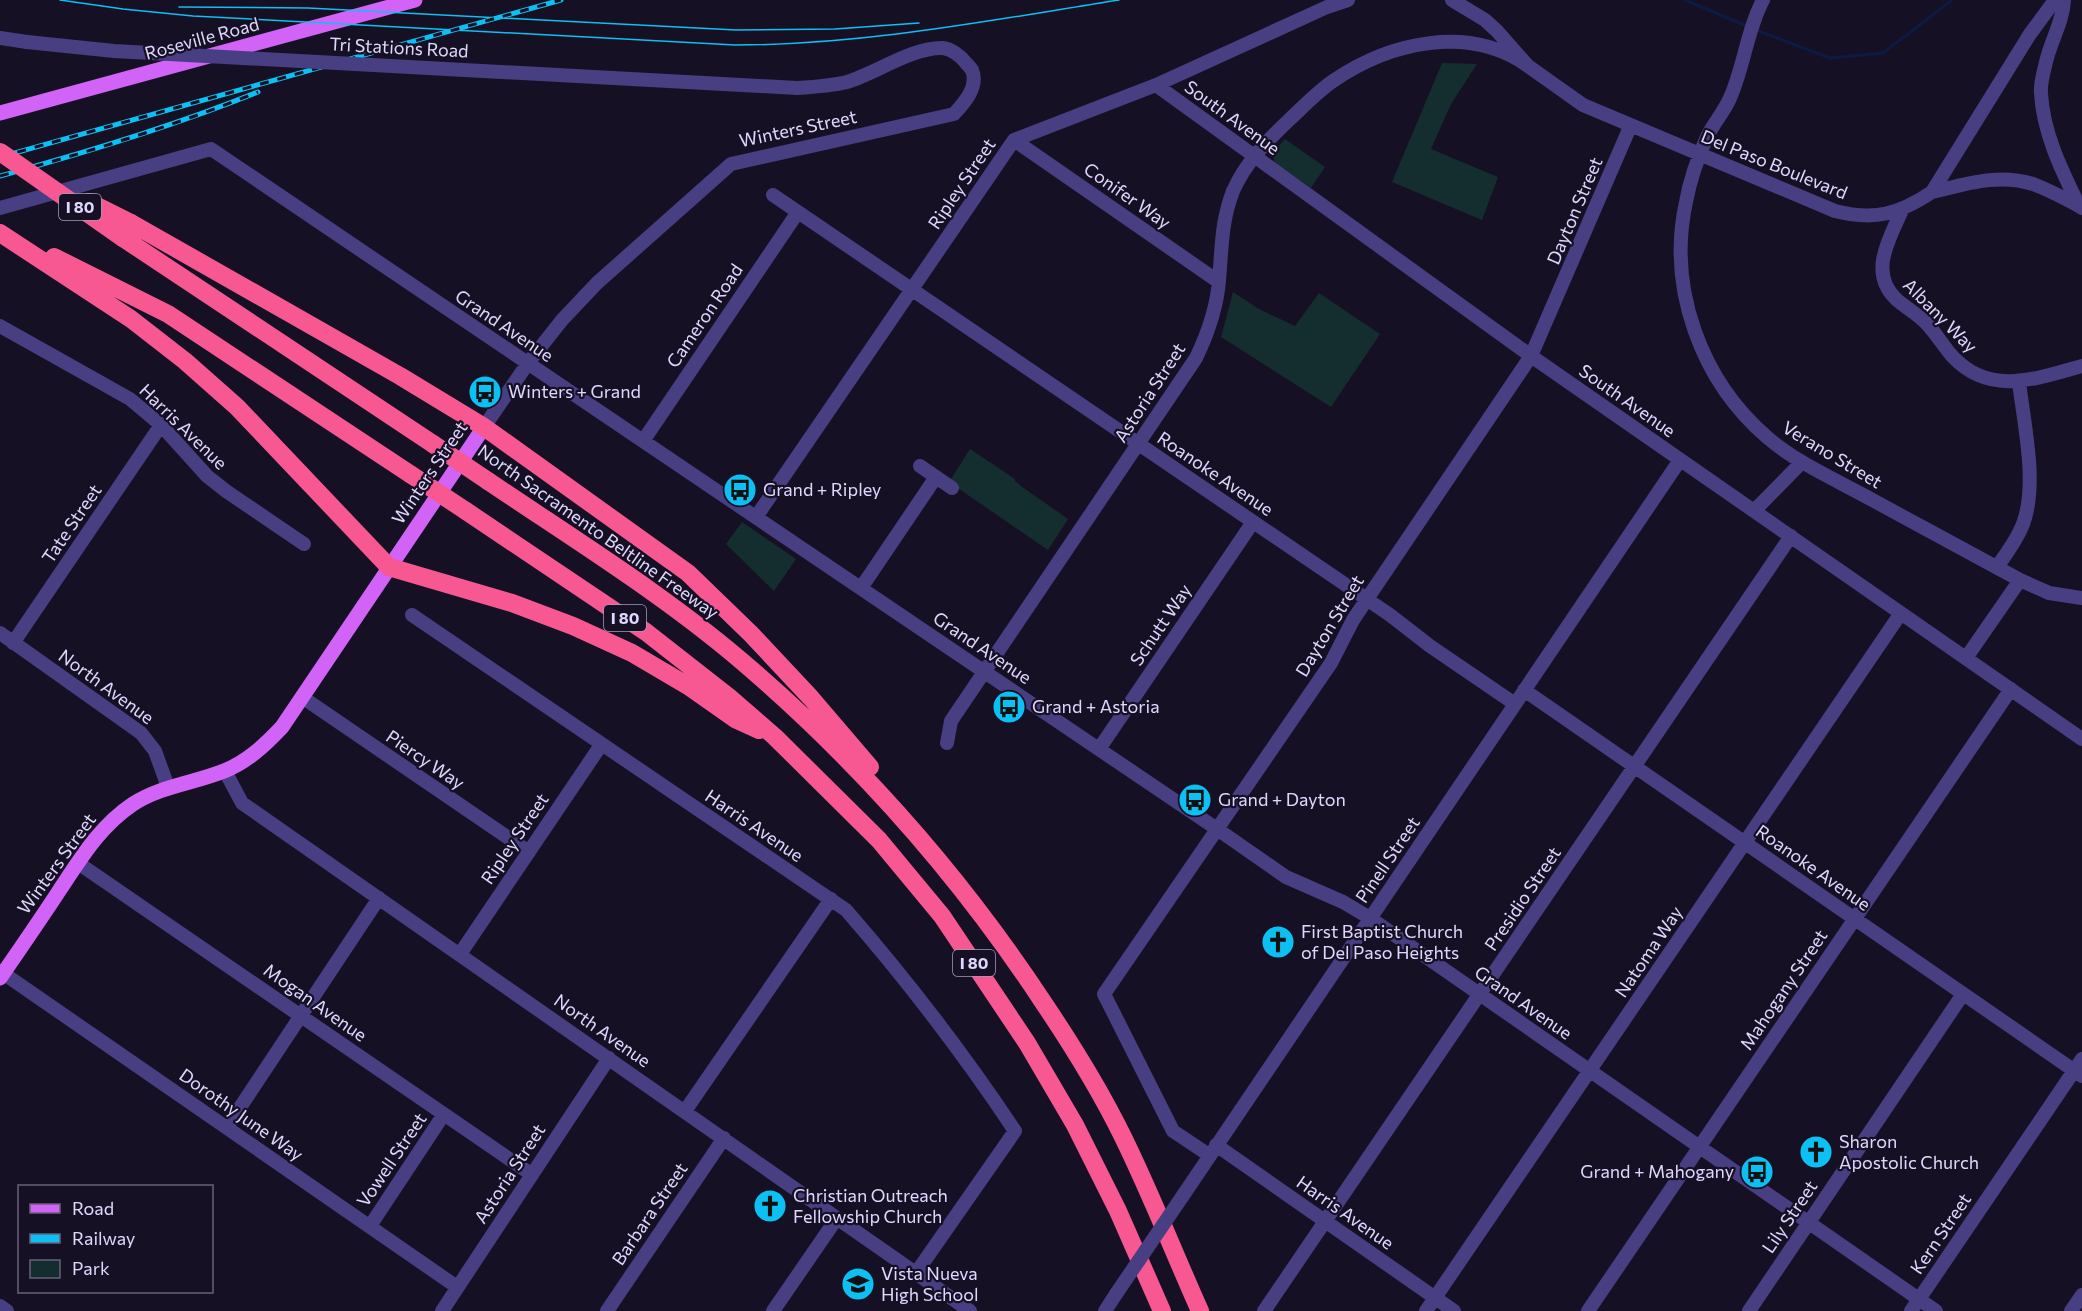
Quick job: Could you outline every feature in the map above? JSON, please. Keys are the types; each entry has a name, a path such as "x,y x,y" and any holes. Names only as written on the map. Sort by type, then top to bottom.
{"highway":[{"path":"0,152 127,230 351,347 484,427 688,573 751,634 811,698 908,812 942,862"},
{"name":"North Sacramento Beltline Freeway","path":"127,230 433,444 672,606 751,669 825,736 895,808 942,862 1008,949 1069,1041 1122,1136 1200,1311"},
{"path":"0,231 84,280 185,361 237,407 389,567 512,603 573,626 632,653 688,686 735,720 775,737"},
{"name":"I 80","path":"84,280 168,314 466,511 646,632 729,697 775,737 879,840 942,916 1027,1043 1075,1125 1118,1211 1162,1311"}],"main road":[{"name":"Roseville Road","path":"0,113 414,0"},
{"name":"Winters Street","path":"1,974 99,834 123,812 136,802 168,788 225,771 255,753 282,727 484,427"}],"street":[{"name":"Ripley Street","path":"756,517 1014,140 1156,85 1327,7 1348,0"},
{"name":"Del Paso Boulevard","path":"1452,0 1472,11 1497,30 1528,66 1583,105 1630,127 1835,211 1872,216 1910,207 1932,192 2030,34 2055,0"},
{"path":"2064,0 2063,13 2047,60 2040,91 2050,140 2059,164 2081,207"},
{"name":"Verano Street","path":"1761,5 1730,100 1707,136 1686,201 1681,243 1684,294 1690,319 1709,366 1738,408 1768,438 1803,462 2020,580 2049,592 2082,598"},
{"name":"Tri Stations Road","path":"0,38 114,51 797,88"},
{"name":"Astoria Street","path":"947,743 951,721 1185,376 1202,345 1216,304 1221,238 1228,205 1234,189 1259,149 1323,89 1352,69 1381,56 1426,44 1451,41 1471,42 1498,49 1528,66"},
{"name":"Winters Street","path":"484,427 561,320 597,283 731,164 954,114 968,99 973,82 972,70 961,56 945,48 903,58 846,82 820,87 797,88"},
{"name":"South Avenue","path":"1156,85 1531,356 2082,739"},
{"name":"Dayton Street","path":"1173,1131 1104,994 1331,663 1366,599 1531,356 1630,127"},
{"name":"Conifer Way","path":"1014,140 1219,282"},
{"name":"Grand Avenue","path":"0,208 211,149 1286,877 1343,902 1370,918 1936,1311"},
{"path":"1932,192 1976,182 2005,179 2034,185 2081,207"},
{"name":"Roanoke Avenue","path":"773,195 1366,599 1515,704"},
{"name":"Albany Way","path":"1902,210 1882,259 1883,278 1897,300 1926,323 1953,358 1965,367 1990,379 2019,382 2082,366"},
{"name":"Cameron Road","path":"643,441 798,212"},
{"name":"Harris Avenue","path":"0,326 117,391 161,425 207,476 226,492 304,544"},
{"path":"1996,567 2018,534 2028,504 2030,480 2019,382"},
{"name":"Tate Street","path":"13,642 161,425"},
{"name":"Pinell Street","path":"1105,1311 1680,460"},
{"path":"1754,511 1803,462"},
{"path":"920,466 952,488"},
{"path":"861,588 936,477"},
{"name":"Schutt Way","path":"1099,749 1253,522"},
{"name":"Presidio Street","path":"1264,1311 1791,536"},
{"path":"1966,658 2020,580"},
{"name":"Natoma Way","path":"1426,1311 1901,613"},
{"name":"Harris Avenue","path":"412,615 846,910 907,981 969,1063 1015,1131 916,1273"},
{"name":"North Avenue","path":"0,633 141,733 155,751 168,788"},
{"name":"Mahogany Street","path":"1588,1311 2011,689"},
{"name":"Roanoke Avenue","path":"1524,690 2078,1074"},
{"name":"Piercy Way","path":"302,698 529,852"},
{"name":"Ripley Street","path":"459,954 601,745"},
{"name":"North Avenue","path":"225,771 242,802 970,1311"},
{"name":"Mogan Avenue","path":"78,863 531,1174"},
{"path":"227,1128 379,898"},
{"path":"685,1111 831,899"},
{"name":"Dorothy June Way","path":"1,974 457,1287"},
{"name":"Lily Street","path":"1749,1311 1963,994"},
{"name":"Astoria Street","path":"441,1311 609,1058"},
{"name":"Kern Street","path":"1911,1311 2078,1074 2082,1059"},
{"name":"Vowell Street","path":"370,1226 444,1114"},
{"name":"Harris Avenue","path":"1173,1131 1213,1150 1325,1221 1454,1311"},
{"name":"Barbara Street","path":"607,1311 724,1138"},
{"path":"773,1311 837,1218"},
{"path":"2071,1311 2082,1295"},
{"path":"0,1306 7,1311"}],"green space":[{"path":"1442,63 1477,64 1451,104 1431,149 1498,177 1482,220 1392,182"},
{"path":"1285,139 1325,167 1311,188 1275,163 1272,153"},
{"path":"1233,292 1259,309 1295,326 1319,293 1380,334 1331,407 1221,337"},
{"path":"970,449 1068,519 1048,550 949,482"},
{"path":"742,522 796,559 774,591 726,544"}],"waterway":[{"path":"1685,0 1747,26"},
{"path":"1756,30 1830,58 1883,53 1952,0"}],"tram line":[{"path":"60,0 193,16 735,45 832,41 880,36 1119,0"},
{"path":"179,7 308,8 736,30 835,29 919,23"}],"railway":[{"path":"0,157 561,0"},
{"path":"0,176 130,138 258,92"}],"place":[{"name":"Winters + Grand","path":"485,392"},
{"name":"Grand + Ripley","path":"740,490"},
{"name":"Grand + Astoria","path":"1009,707"},
{"name":"Grand + Dayton","path":"1195,800"},
{"name":"First Baptist Church of Del Paso Heights","path":"1278,942"},
{"name":"Sharon Apostolic Church","path":"1816,1152"},
{"name":"Grand + Mahogany","path":"1757,1172"},
{"name":"Christian Outreach Fellowship Church","path":"770,1206"},
{"name":"Vista Nueva High School","path":"858,1284"}]}
